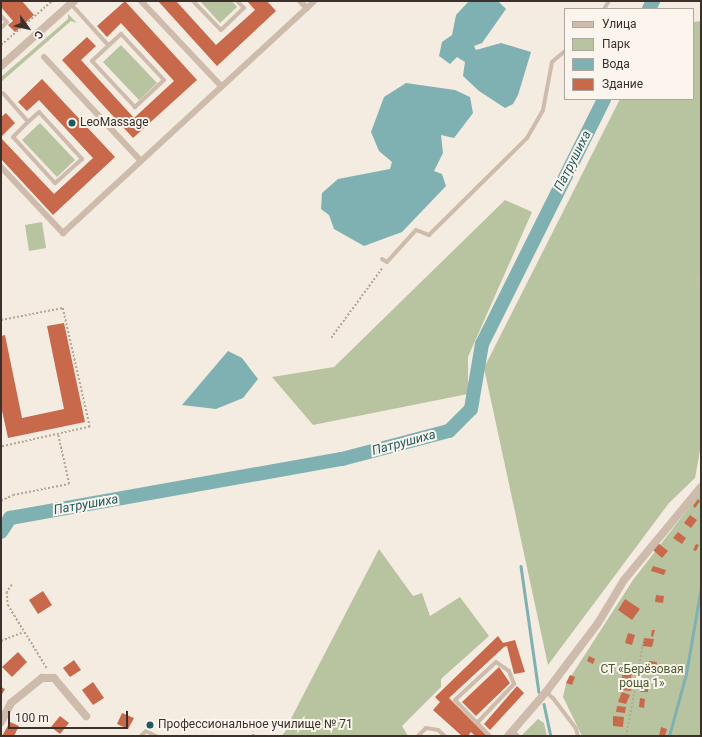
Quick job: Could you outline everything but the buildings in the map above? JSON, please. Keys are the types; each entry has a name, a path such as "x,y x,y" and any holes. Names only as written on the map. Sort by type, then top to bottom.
{"street":[{"path":"142,1 221,86"},
{"path":"300,1 307,8"},
{"path":"1,167 63,233 314,1"},
{"path":"1,66 72,2"},
{"path":"44,57 142,161"},
{"path":"513,734 598,623 624,580 701,487"},
{"path":"1,722 11,703 42,678 54,678 86,716"}],"lane":[{"path":"194,1 220,30 244,8 237,1"},
{"path":"72,2 108,45"},
{"path":"1,16 7,22 1,28"},
{"path":"121,34 164,80 135,107 92,61 108,45 121,34"},
{"path":"382,259 387,262 416,230 429,235 527,138 543,110 552,62 564,52"},
{"path":"3,93 28,122"},
{"path":"40,112 82,159 55,183 12,137 28,122 40,112"},
{"path":"478,723 514,684 509,671 496,662 455,700 490,736"},
{"path":"546,692 553,698 576,728 578,736"},
{"path":"418,736 426,728 438,730 445,736"},
{"path":"141,736 146,730 156,736"}],"path":[{"path":"1,45 52,1"},
{"path":"331,338 387,262"},
{"path":"1,320 63,308 90,427 1,447"},
{"path":"1,501 14,495 69,484 58,435"},
{"path":"12,585 6,592 8,605 23,632 54,678"},
{"path":"1,641 23,632"},
{"path":"626,736 644,637"}],"green space":[{"path":"200,1 232,1 237,7 220,23"},
{"path":"68,14 77,23 71,21 1,82 1,77 68,19"},
{"path":"701,21 701,445 695,478 669,503 548,665 484,368 619,100 694,100 694,22"},
{"path":"121,45 157,83 139,100 103,62"},
{"path":"40,123 75,160 57,177 22,140"},
{"path":"505,200 532,212 468,357 468,394 313,425 272,377 334,367"},
{"path":"42,222 46,248 29,251 25,225"},
{"name":"СТ «Берёзовая роща 1»","path":"701,492 701,736 582,736 563,697 566,684 633,580"},
{"path":"379,549 413,596 422,593 430,616 460,597 489,636 441,679 441,687 402,726 408,736 282,736"},
{"path":"538,719 544,723 547,736 521,736"}],"water":[{"path":"469,1 498,1 506,9 482,43 474,46 476,50 501,43 531,52 518,95 513,104 505,108 479,91 463,76 465,62 457,57 450,64 439,56 442,42 452,35 456,15"},
{"path":"406,83 455,90 470,97 473,113 454,138 441,135 443,153 434,171 442,174 446,186 402,232 364,246 334,229 329,215 321,209 322,193 338,179 390,169 392,162 379,151 371,132 384,97"},
{"path":"228,351 242,358 258,379 243,398 216,409 182,405"}],"waterway":[{"name":"Патрушиха","path":"650,8 653,1"},
{"name":"Патрушиха","path":"1,532 10,518 342,459 449,431 471,409 482,344 604,100"},
{"path":"521,566 539,692"},
{"path":"669,736 686,674 701,587"},
{"path":"544,704 551,736"}],"place":[{"name":"LeoMassage","path":"72,123"},
{"name":"Профессиональное училище № 71","path":"150,725"}]}
